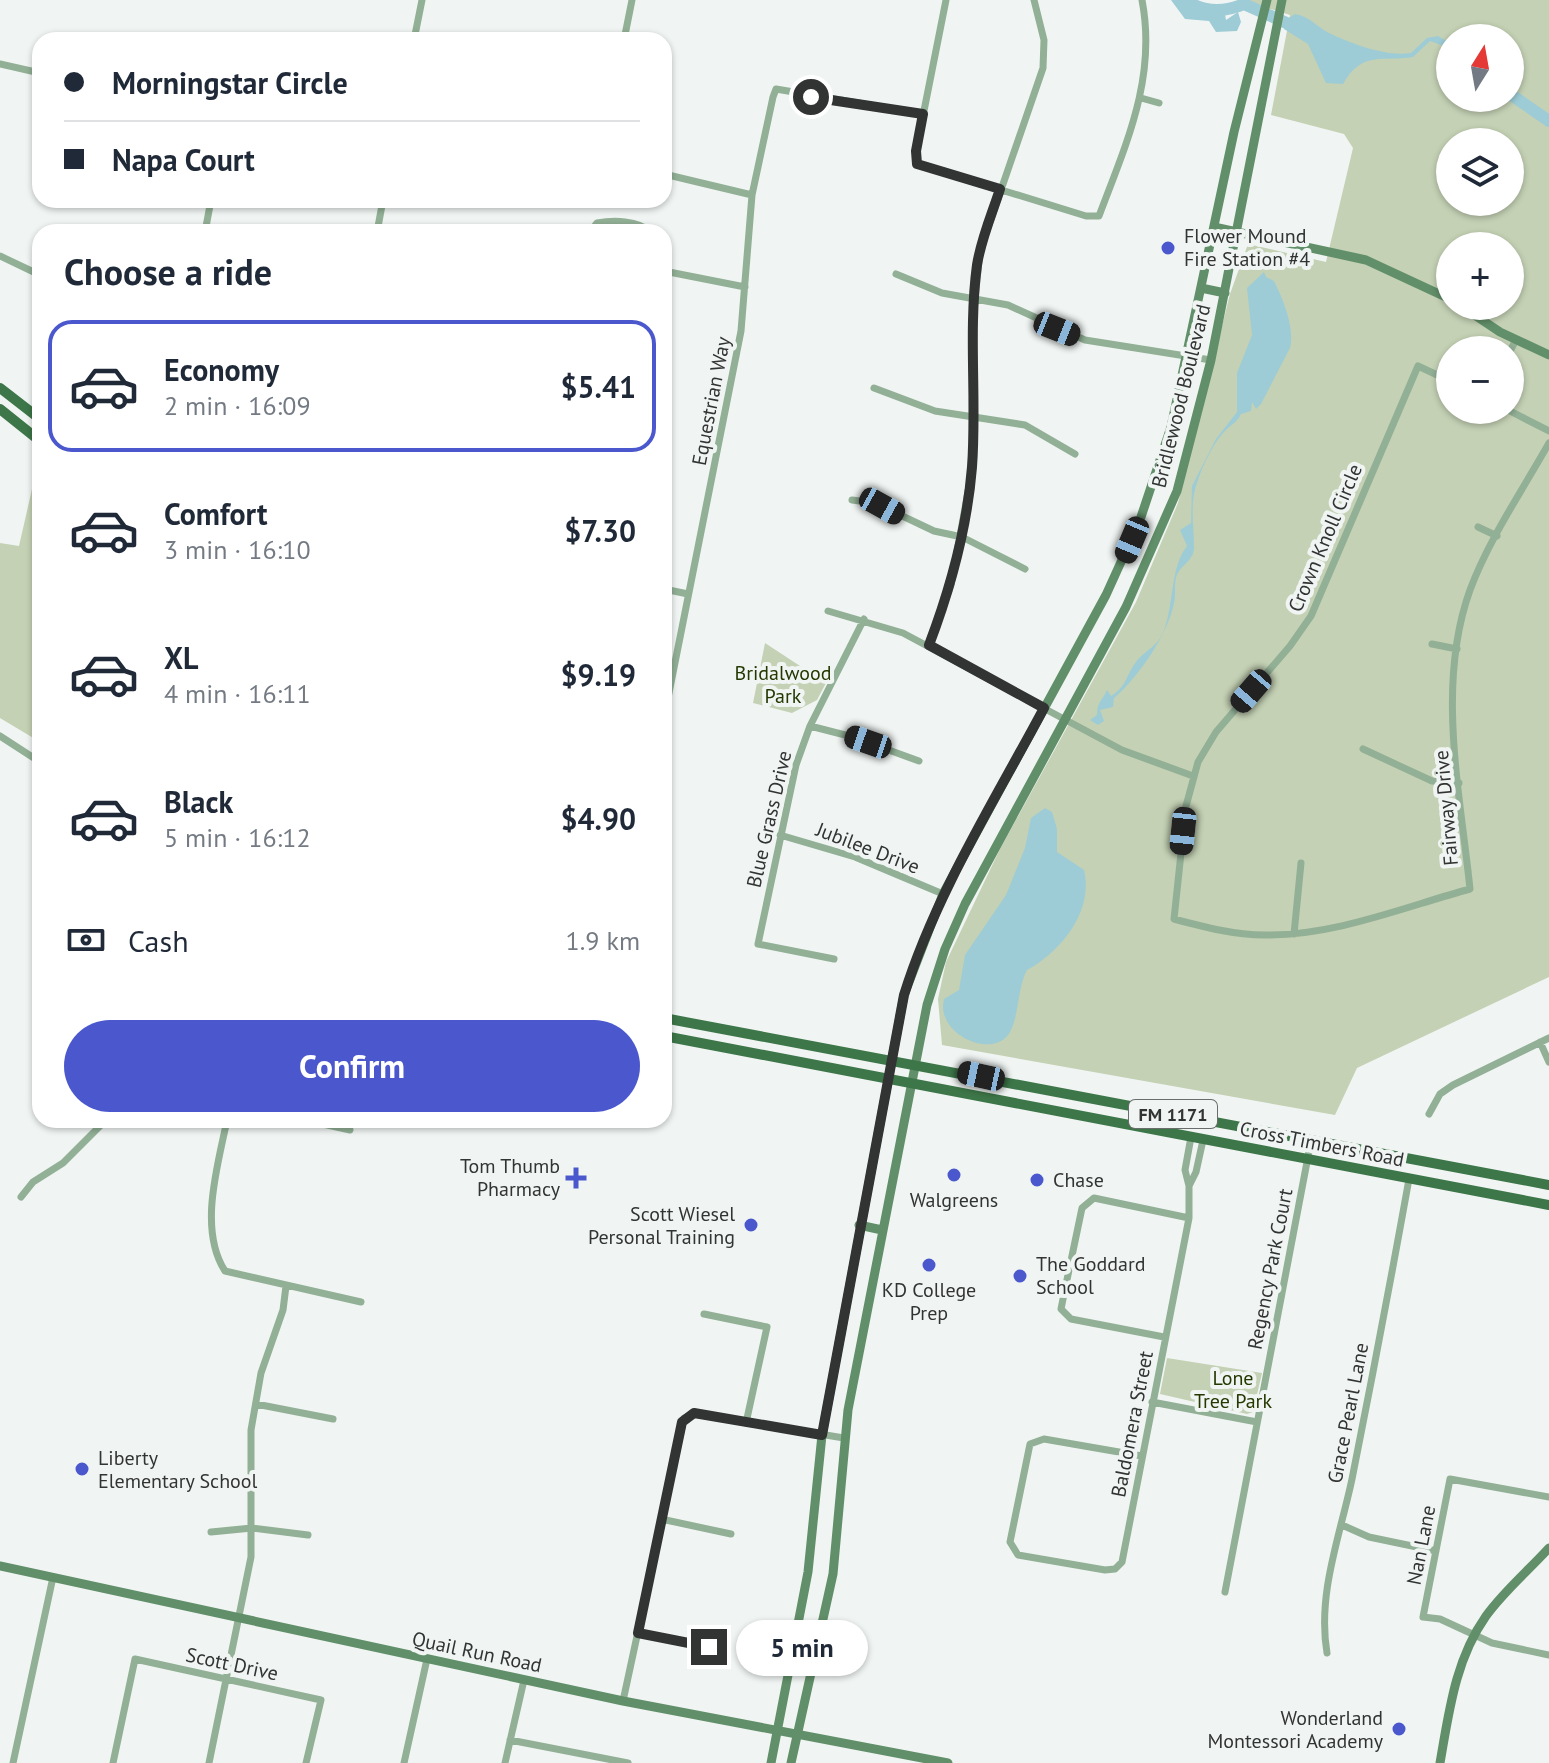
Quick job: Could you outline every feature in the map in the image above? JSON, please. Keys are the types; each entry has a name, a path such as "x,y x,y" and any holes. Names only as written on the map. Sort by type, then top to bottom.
{"main road":[{"name":"Bridlewood Boulevard","path":"771,1763 808,1572 822,1435 859,1225 886,1077 913,967 943,894 1106,595 1140,520 1171,427 1241,102 1267,0"},
{"name":"Bridlewood Boulevard","path":"791,1763 833,1574 844,1438 927,1005 949,940 1137,586 1168,515 1192,443 1211,360 1282,0"},
{"path":"1214,227 1366,260 1436,292"},
{"path":"1201,288 1225,293"},
{"path":"1484,320 1510,336"},
{"path":"1524,344 1549,355"},
{"path":"0,388 32,413"},
{"path":"0,409 32,435"},
{"name":"Cross Timbers Road","path":"672,1019 1549,1185"},
{"name":"Cross Timbers Road","path":"672,1037 1549,1205"},
{"path":"859,1225 882,1230"},
{"path":"1443,1762 1457,1674 1474,1634 1495,1604 1549,1548"},
{"name":"Quail Run Road","path":"0,1566 623,1701 948,1763"}],"street":[{"path":"416,32 422,0"},
{"path":"626,32 632,0"},
{"path":"946,0 916,151 917,164 1059,209 1099,216 1141,98 1147,43 1142,0"},
{"path":"929,645 951,585 972,470 974,299 980,251 1043,68 1044,40 1034,0"},
{"path":"0,64 32,71"},
{"name":"Equestrian Way","path":"672,677 741,331 752,195 776,89 923,114"},
{"path":"1141,98 1159,103"},
{"path":"672,176 752,195"},
{"path":"596,224 610,220 633,224"},
{"path":"0,256 32,271"},
{"path":"672,273 745,287"},
{"path":"896,274 930,290 1008,305 1085,340 1211,360"},
{"name":"Crown Knoll Circle","path":"1174,919 1186,806 1193,776 1210,741 1290,646 1311,616 1418,366 1436,374"},
{"path":"874,388 935,411 1025,425 1075,454"},
{"path":"1524,418 1549,431"},
{"name":"Fairway Drive","path":"1174,919 1244,934 1294,934 1331,928 1470,889 1454,719 1457,649 1470,592 1549,443"},
{"path":"852,500 875,503 934,531 962,537 1025,569"},
{"path":"1478,527 1497,536"},
{"path":"672,591 688,594"},
{"path":"828,611 864,619 929,645 1131,754 1193,776"},
{"name":"Blue Grass Drive","path":"834,959 758,944 791,783 810,726 864,619"},
{"path":"1432,644 1457,649"},
{"path":"810,726 853,737 919,761"},
{"path":"0,736 32,757"},
{"path":"1363,749 1424,778 1459,783"},
{"name":"Jubilee Drive","path":"780,835 845,853 943,894"},
{"path":"1294,934 1301,863"},
{"path":"1429,1114 1440,1094 1453,1085 1549,1038"},
{"path":"1540,1042 1549,1062"},
{"path":"21,1197 33,1182 63,1163 98,1128"},
{"path":"225,1128 214,1189 216,1257 230,1274 361,1302"},
{"path":"341,1128 350,1130"},
{"name":"Baldomera Street","path":"1142,1456 1044,1439 1030,1444 1010,1542 1018,1555 1105,1570 1115,1569 1122,1562 1189,1218 1189,1186 1185,1170 1191,1137"},
{"name":"Baldomera Street","path":"1189,1186 1196,1172 1203,1140"},
{"name":"Regency Park Court","path":"1225,1592 1311,1141"},
{"name":"Grace Pearl Lane","path":"1327,1653 1323,1633 1326,1595 1409,1179"},
{"path":"1164,1337 1071,1319 1061,1309 1082,1208 1094,1198 1189,1218"},
{"path":"209,1763 240,1620 252,1528 251,1430 286,1286"},
{"path":"704,1314 767,1327 746,1423"},
{"path":"1152,1402 1257,1422"},
{"path":"256,1404 333,1419"},
{"path":"623,1701 684,1418 694,1413 844,1438"},
{"name":"Nan Lane","path":"1474,1634 1440,1619 1423,1617 1450,1479 1549,1497"},
{"path":"661,1519 731,1534"},
{"path":"1342,1525 1369,1537 1436,1551"},
{"path":"211,1532 252,1528 308,1535"},
{"path":"13,1763 53,1577"},
{"path":"638,1633 709,1647"},
{"path":"1474,1634 1492,1643 1549,1655"},
{"name":"Scott Drive","path":"113,1763 135,1659 321,1700 306,1763"},
{"path":"404,1763 427,1659"},
{"path":"505,1763 524,1680"},
{"path":"510,1740 628,1763"}],"green space":[{"path":"1242,0 1549,0 1549,977 1357,1068 1335,1115 942,1045 938,999 946,962 1000,849 1136,602 1178,503 1230,294 1248,244 1326,262 1353,148 1344,134 1271,115 1290,15"},
{"path":"32,489 32,737 0,718 0,543 19,546"},
{"name":"Bridalwood Park","path":"765,643 826,683 817,700 792,713 753,703"},
{"name":"Lone Tree Park","path":"1167,1358 1262,1373 1253,1412 1247,1414 1160,1394"}],"water":[{"path":"1171,0 1193,0 1201,13 1214,6 1224,9 1226,20 1238,12 1241,22 1237,31 1216,32 1209,21 1185,19"},
{"path":"1295,14 1305,17 1348,41 1391,53 1411,53 1427,38 1436,36 1436,43 1430,41 1413,57 1366,62 1350,73 1343,84 1326,83 1308,44 1284,29 1286,20"},
{"path":"1264,272 1274,281 1284,305 1290,323 1290,348 1261,404 1256,409 1252,402 1251,411 1241,414 1209,454 1195,488 1193,552 1176,578 1171,615 1159,641 1142,667 1114,698 1113,707 1100,710 1104,721 1098,725 1090,720 1097,715 1107,690 1111,696 1120,689 1136,662 1164,630 1178,564 1187,546 1180,530 1191,523 1192,486 1216,439 1237,412 1237,373 1252,335 1247,288"},
{"path":"1045,808 1052,812 1057,829 1057,852 1084,870 1084,901 1072,929 1062,942 1027,970 1008,1035 1000,1042 977,1043 956,1032 948,1022 943,1011 944,999 959,990 965,955 1006,895 1025,848 1031,818"}],"waterway":[{"path":"1185,0 1213,10 1244,4 1300,29"},
{"path":"1524,104 1549,121"}],"place":[{"name":"Flower Mound Fire Station #4","path":"1168,248"},
{"name":"Walgreens","path":"954,1175"},
{"name":"Tom Thumb Pharmacy","path":"576,1178"},
{"name":"Chase","path":"1037,1180"},
{"name":"Scott Wiesel Personal Training","path":"751,1225"},
{"name":"KD College Prep","path":"929,1265"},
{"name":"The Goddard School","path":"1020,1276"},
{"name":"Liberty Elementary School","path":"82,1469"},
{"name":"Wonderland Montessori Academy","path":"1399,1729"}],"route":[{"path":"709,1647 638,1633 682,1422 694,1413 822,1435 883,1093 904,995 921,943 943,894 1044,708 929,645 951,585 967,508 975,416 973,319 977,265 1000,189 917,164 916,151 923,114 861,102 836,102 811,97"}]}
